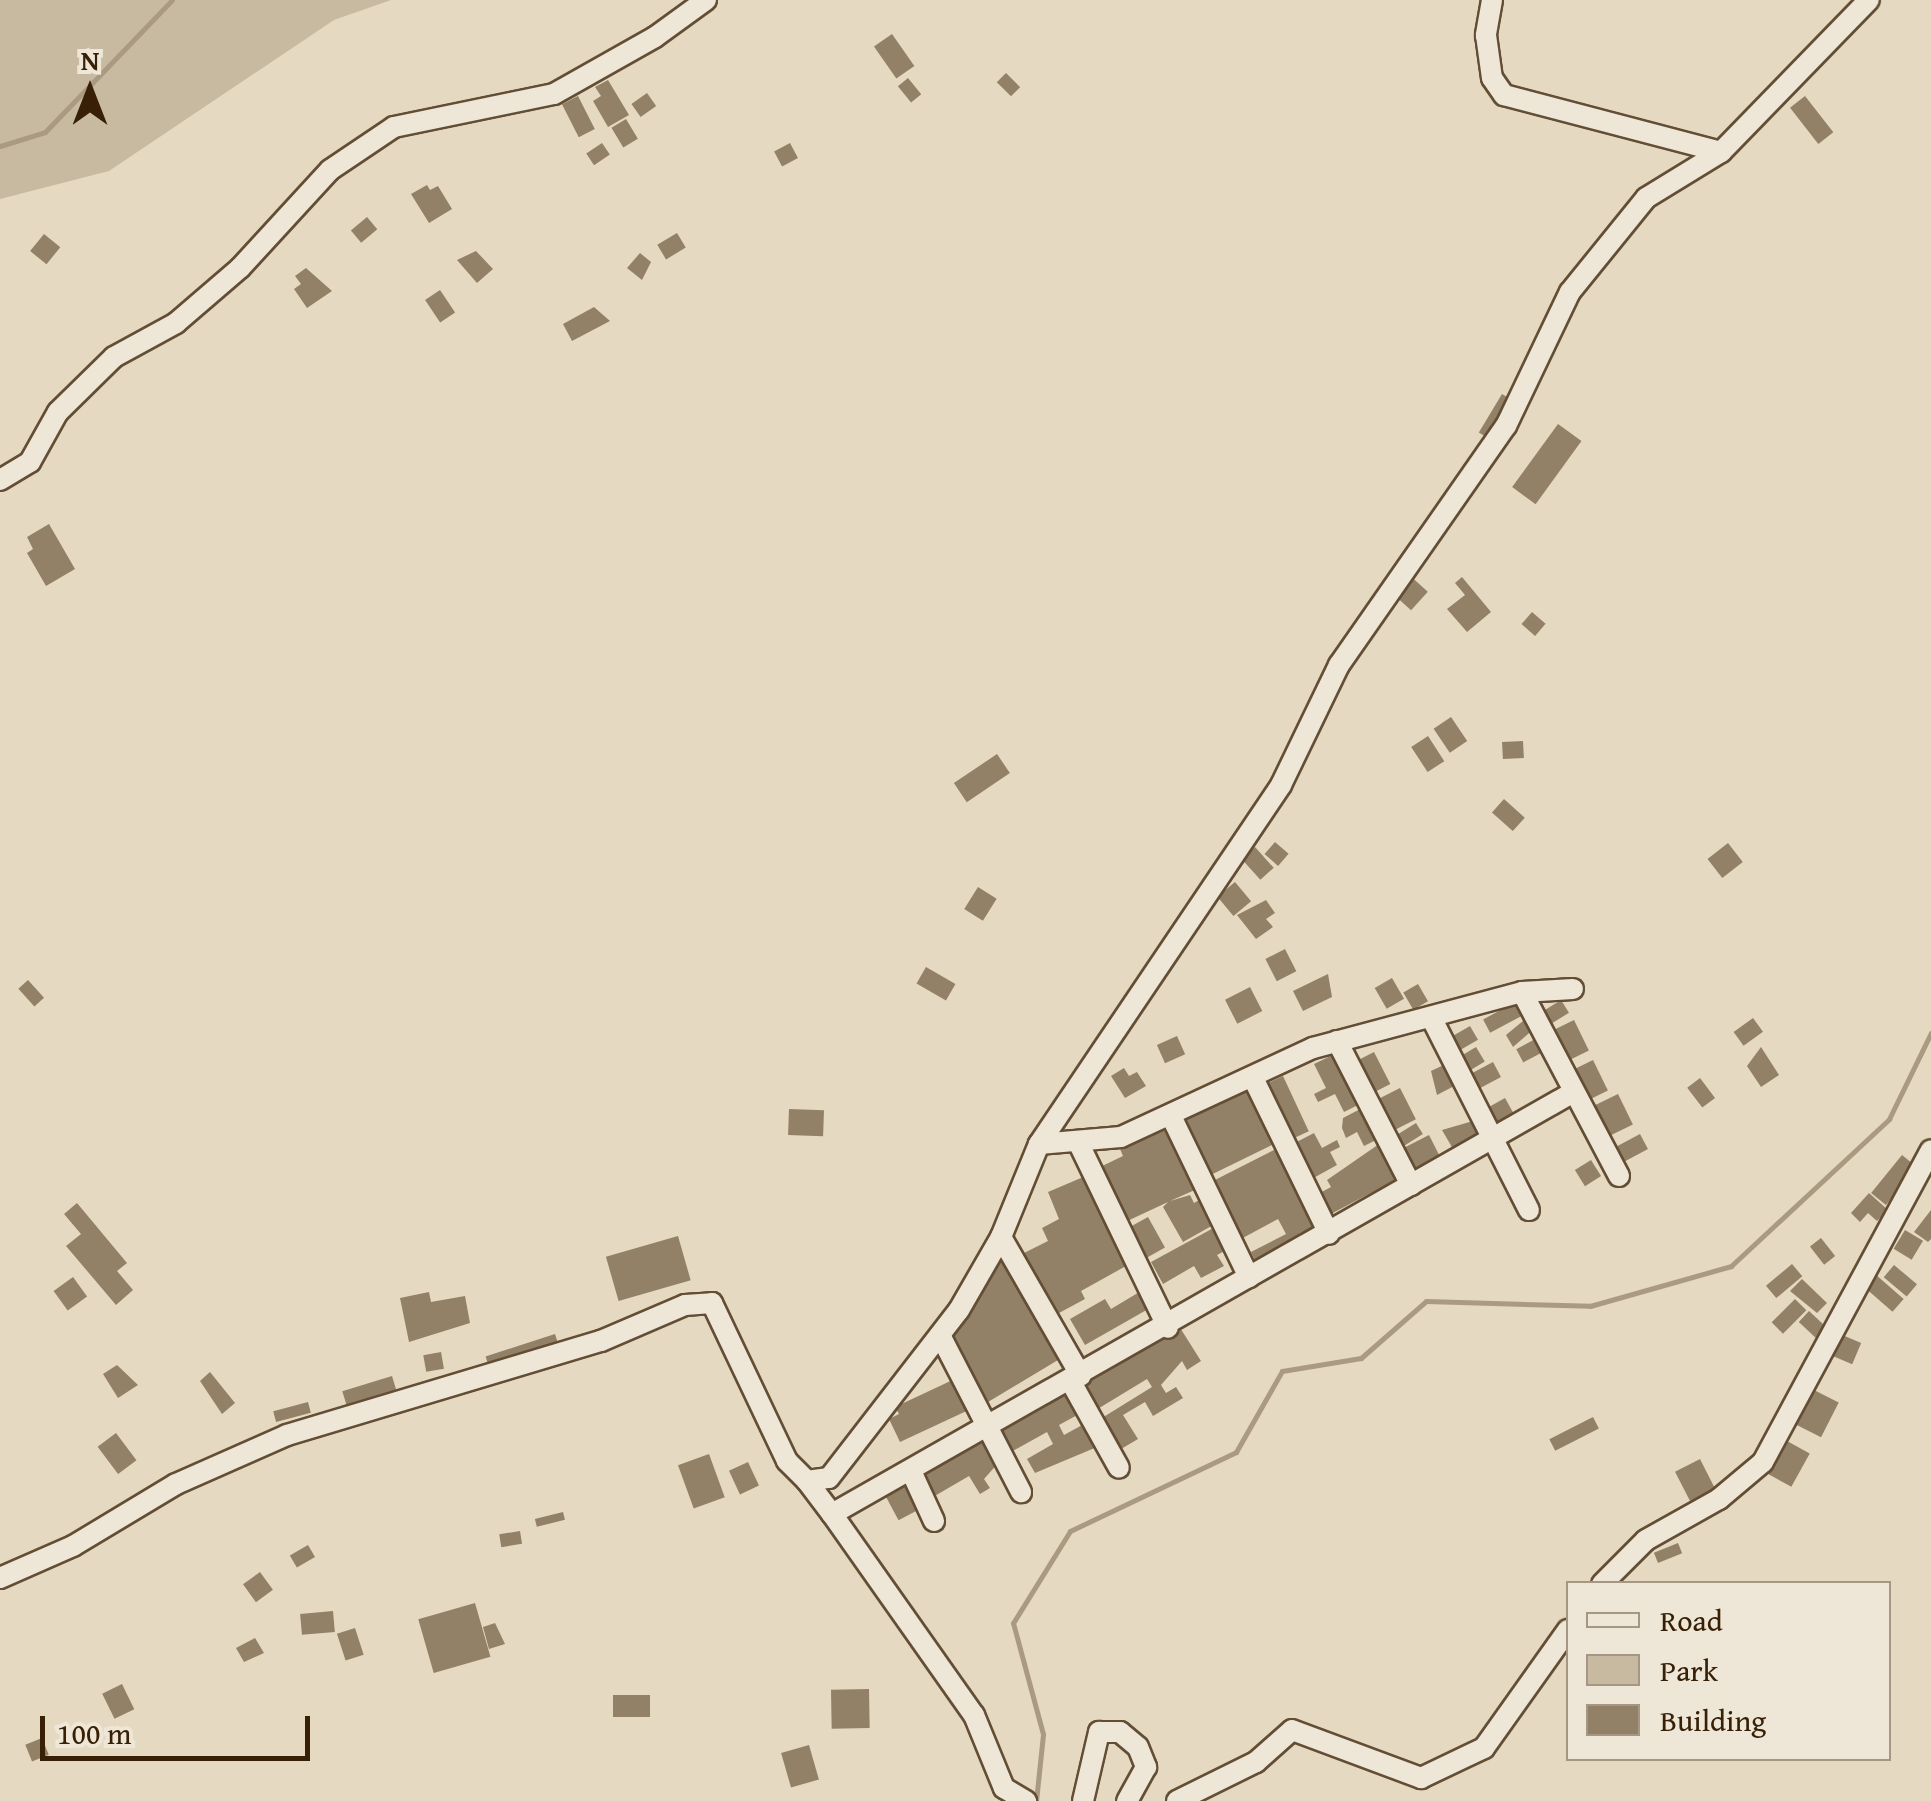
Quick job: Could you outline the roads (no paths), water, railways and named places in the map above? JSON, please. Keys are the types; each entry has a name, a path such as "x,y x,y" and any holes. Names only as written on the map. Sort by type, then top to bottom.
{"street":[{"path":"0,480 30,462 58,412 114,357 176,323 240,268 330,170 394,128 554,94 655,38 706,0"},
{"path":"1492,0 1486,35 1492,78 1504,95 1721,152"},
{"path":"807,1480 829,1478 940,1335 1001,1237 1038,1144 1281,785 1339,665 1506,426 1570,292 1646,198 1721,152 1869,0"},
{"path":"1038,1144 1079,1144 1172,1118 1254,1080 1294,1056 1337,1042 1433,1021 1522,992 1573,989"},
{"path":"1522,992 1619,1176"},
{"path":"1433,1021 1529,1210"},
{"path":"1337,1042 1411,1185"},
{"path":"1254,1080 1330,1234"},
{"path":"832,1514 1168,1328 1249,1277 1572,1093"},
{"path":"1172,1118 1249,1277"},
{"path":"1079,1144 1168,1328"},
{"path":"1605,1581 1646,1540 1719,1499 1763,1462 1931,1150"},
{"path":"1001,1237 1119,1468"},
{"path":"0,1578 72,1546 176,1484 287,1436 601,1341 686,1305 712,1304 787,1460 832,1514 974,1716 1004,1788 1026,1801"},
{"path":"940,1335 1022,1492"},
{"path":"911,1471 934,1521"},
{"path":"1177,1801 1256,1762 1292,1730 1421,1778 1484,1748 1566,1633"},
{"path":"1083,1801 1100,1732 1120,1732 1138,1747 1146,1767 1127,1801"}],"waterway":[{"path":"0,146 45,132 172,0"},
{"path":"1036,1801 1043,1734 1013,1623 1070,1531 1236,1452 1282,1371 1361,1358 1426,1301 1590,1306 1731,1266 1889,1119 1931,1033"}]}
